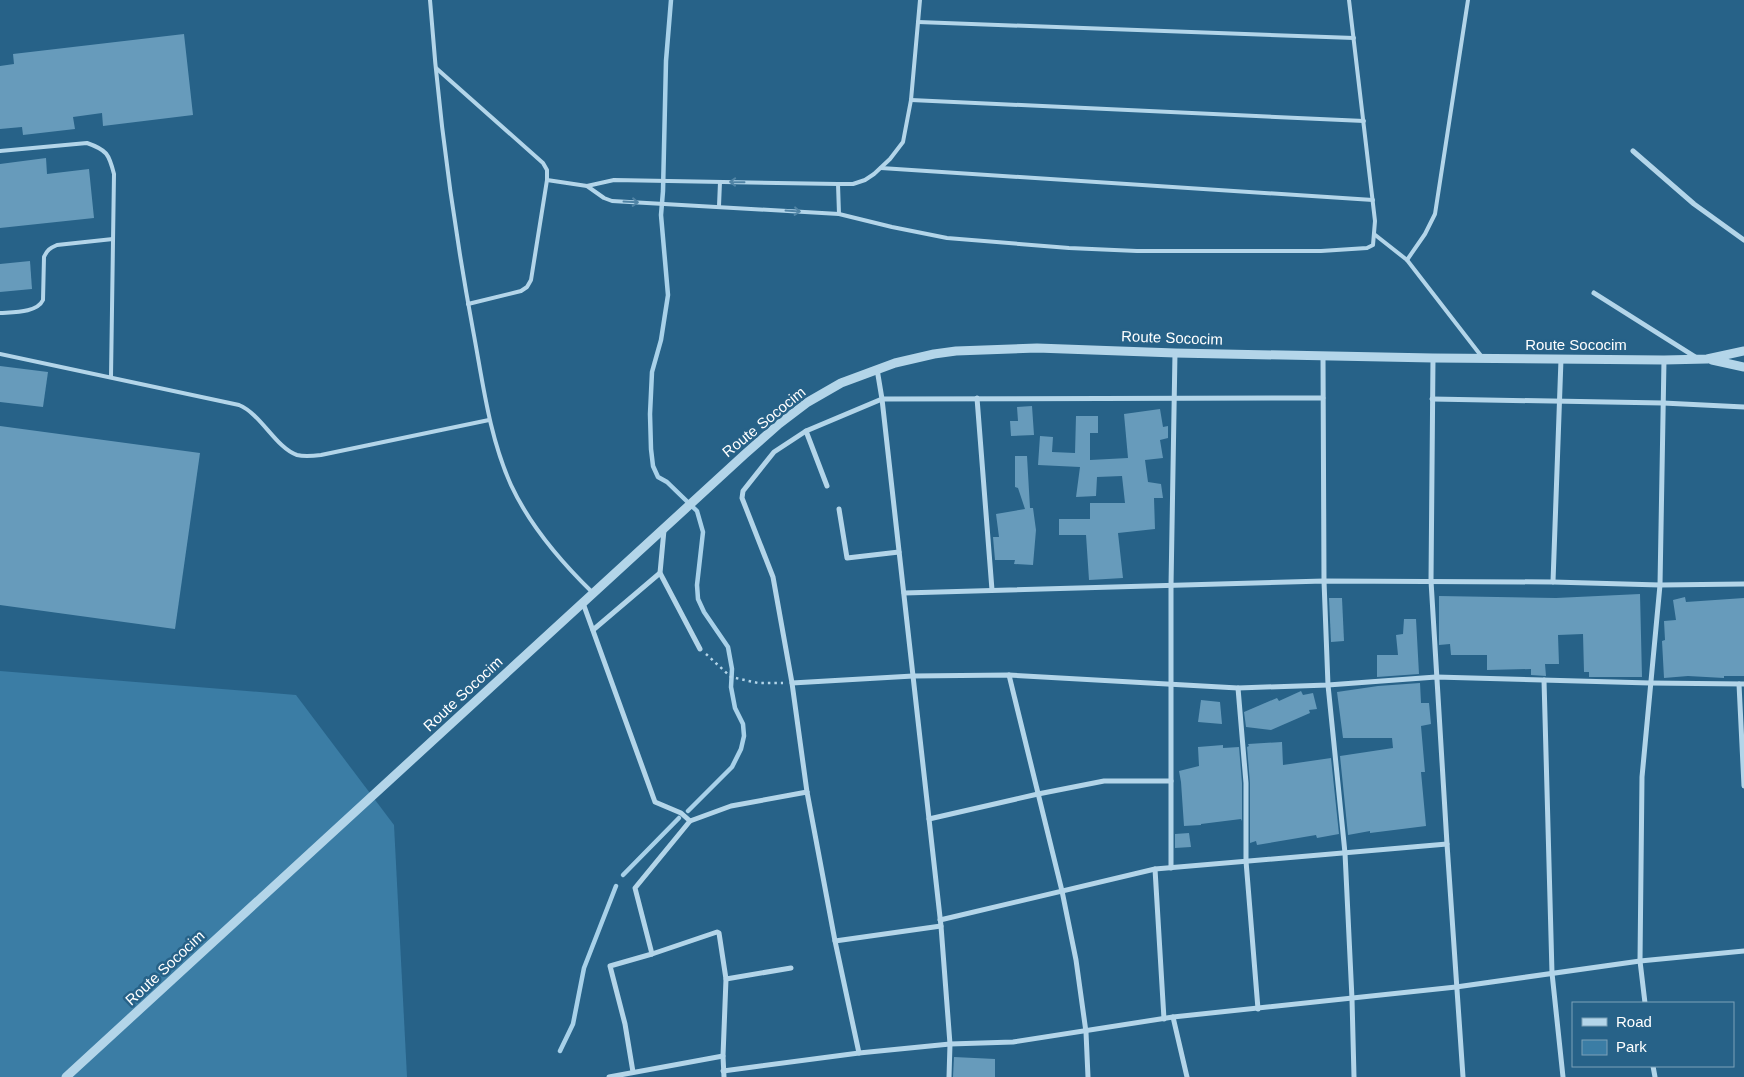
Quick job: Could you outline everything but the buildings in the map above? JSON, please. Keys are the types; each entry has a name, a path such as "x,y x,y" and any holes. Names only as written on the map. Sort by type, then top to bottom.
{"street":[{"path":"1633,151 1694,204 1744,240"},
{"path":"1594,293 1650,327 1682,350 1704,359 1744,367"},
{"name":"Route Sococim","path":"66,1077 697,497 779,424 808,402 841,383 877,369 934,354 998,348 1433,358 1704,359"},
{"path":"1704,359 1744,351"},
{"path":"1171,868 1170,684 1175,353"},
{"path":"1323,356 1324,581 1328,685 1345,853 1354,1077"},
{"path":"1433,358 1431,581 1446,844 1463,1077"},
{"path":"1553,582 1561,359"},
{"path":"1645,1002 1640,961 1642,777 1660,585 1664,360"},
{"path":"877,369 882,398 940,923 950,1044 949,1077"},
{"path":"859,1053 835,941 807,792 792,683 772,577 741,494 743,491 774,452 806,431 882,398 1323,398"},
{"path":"977,398 992,590"},
{"path":"1432,399 1662,403 1744,407"},
{"path":"806,431 827,486"},
{"path":"839,509 847,558 899,552"},
{"path":"665,527 660,573 700,649"},
{"path":"593,630 660,573"},
{"path":"904,592 1324,581 1553,582 1660,585 1744,584"},
{"path":"582,602 655,802 681,813 690,821"},
{"path":"792,683 913,676 1009,675 1238,688 1328,685 1436,676 1741,684 1744,786"},
{"path":"1009,675 1062,891 1076,960 1086,1032 1088,1077"},
{"path":"1544,680 1552,973 1563,1077"},
{"path":"1238,688 1246,783 1246,861 1258,1009"},
{"path":"928,819 1104,781 1171,781"},
{"path":"652,954 634,888 690,821 731,806 807,792"},
{"path":"835,941 940,923 1154,869 1446,844"},
{"path":"1154,869 1164,1019"},
{"path":"633,1072 625,1024 610,966 719,932 726,979 723,1074 859,1053 950,1044 1013,1042 1173,1017 1456,987 1640,961 1744,951"},
{"path":"726,979 791,968"},
{"path":"1173,1017 1187,1077"},
{"path":"609,1077 723,1056"}],"lane":[{"path":"430,0 450,186 468,304 490,420 499,454 512,486 528,516 559,559 593,593"},
{"path":"547,180 587,186 614,180 838,184 853,184 865,180 881,168 903,142 911,100 920,0"},
{"path":"587,186 604,198 612,201 839,214 892,228 947,238 1069,248 1137,251 1322,251 1364,248 1373,244 1375,221 1349,0"},
{"path":"1407,260 1425,234 1435,214 1468,0"},
{"path":"918,22 1354,38"},
{"path":"436,68 543,163 546,170 547,180 531,280 527,287 521,291 468,304"},
{"path":"911,100 1364,121"},
{"path":"0,151 86,143 100,148 110,158 114,174 111,377"},
{"path":"881,168 1373,200"},
{"path":"719,206 720,182"},
{"path":"838,184 839,214"},
{"path":"1374,234 1407,260 1483,358"},
{"path":"0,313 36,308 41,304 43,300 44,257 46,251 51,247 113,239"},
{"path":"0,354 238,404 249,411 291,452 300,456 321,455 490,420"}],"path":[{"path":"700,649 731,677 758,683 792,683"}],"green space":[{"path":"0,671 296,695 394,825 407,1077 0,1077"}],"waterway":[{"path":"671,0 666,61 661,215 668,295 661,340 652,372 651,449 653,466 658,477 667,482 697,511 703,532 697,585 698,599 704,612 728,647 732,669 731,687 735,708 743,724 744,736 741,749 732,767 688,811"},
{"path":"623,875 679,818"},
{"path":"560,1051 573,1024 584,968 616,886"}]}
